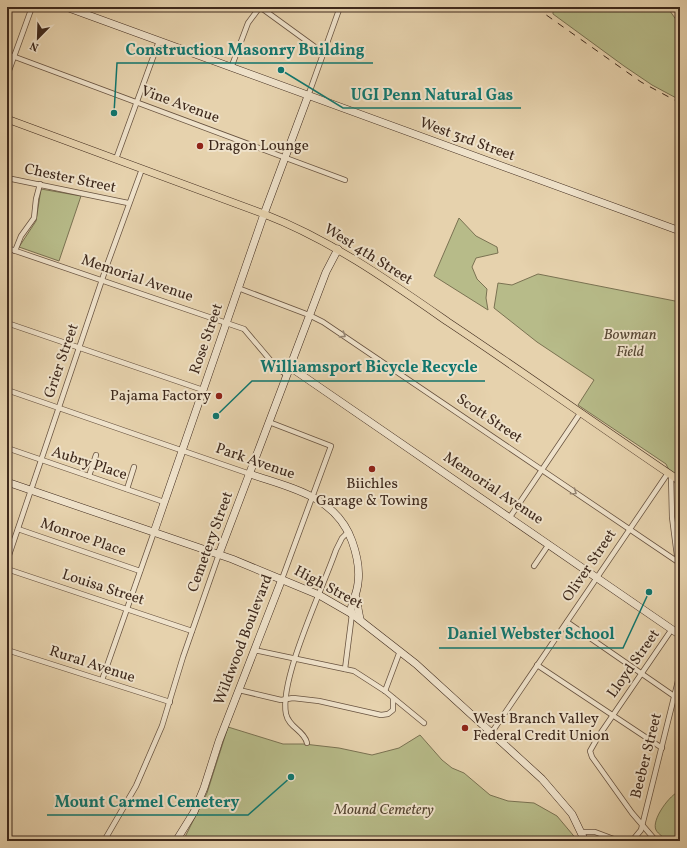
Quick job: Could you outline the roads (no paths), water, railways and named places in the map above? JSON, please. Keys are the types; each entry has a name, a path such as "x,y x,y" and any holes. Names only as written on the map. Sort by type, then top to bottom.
{"main road":[{"name":"West 4th Street","path":"7,119 264,214 292,225 338,249 394,284 680,481"}],"street":[{"path":"7,76 32,7"},
{"name":"West 3rd Street","path":"66,7 680,231"},
{"path":"231,68 248,23 260,7 324,52"},
{"name":"Rose Street","path":"102,680 264,214 340,7"},
{"path":"116,159 159,41"},
{"name":"Vine Avenue","path":"7,54 345,180"},
{"name":"Grier Street","path":"7,561 128,203 142,169"},
{"name":"Chester Street","path":"7,178 128,203"},
{"path":"15,251 21,236 34,218 36,199 40,184"},
{"name":"Memorial Avenue","path":"7,248 244,329 277,368 286,376"},
{"name":"Cemetery Street","path":"104,841 136,786 162,726 192,631 219,554 309,315 330,262 338,249"},
{"name":"Scott Street","path":"238,288 309,315 357,344 678,562"},
{"path":"7,323 203,390"},
{"name":"Memorial Avenue","path":"290,367 680,635"},
{"name":"Park Avenue","path":"7,390 250,474 312,497 327,505 336,513 348,532 358,563 358,581 356,597 353,598 345,669"},
{"path":"510,517 581,412"},
{"name":"Wildwood Boulevard","path":"176,841 200,799 219,741 282,579 331,446 269,422"},
{"name":"Aubry Place","path":"7,448 164,502"},
{"path":"90,476 96,455"},
{"path":"127,489 134,467"},
{"path":"669,474 672,517 680,579"},
{"name":"Oliver Street","path":"492,732 629,530 669,474"},
{"name":"High Street","path":"7,482 219,554 319,595 352,614 400,651 492,732 551,788 572,814 585,841"},
{"name":"Monroe Place","path":"18,528 140,570"},
{"path":"307,742 305,736 289,722 286,712 285,699 296,659 338,544 348,532"},
{"path":"534,566 549,544"},
{"name":"Louisa Street","path":"7,569 192,631"},
{"path":"356,597 360,619"},
{"path":"566,622 674,696"},
{"name":"Lloyd Street","path":"641,826 590,753 593,744 672,629"},
{"name":"Rural Avenue","path":"7,650 170,702"},
{"path":"254,650 345,669 362,676 385,691 424,723"},
{"path":"385,691 400,651"},
{"path":"538,665 662,748"},
{"name":"Beeber Street","path":"632,841 639,834 680,673"},
{"path":"239,690 274,699 314,700 386,714 394,708 392,698"},
{"path":"641,826 656,841"},
{"path":"581,832 595,832 619,841"}],"railway":[{"path":"535,7 641,82 680,103"}],"place":[{"name":"UGI Penn Natural Gas","path":"281,70"},
{"name":"Construction Masonry Building","path":"114,113"},
{"name":"Dragon Lounge","path":"200,146"},
{"name":"Pajama Factory","path":"219,396"},
{"name":"Williamsport Bicycle Recycle","path":"216,416"},
{"name":"Biichles Garage & Towing","path":"372,469"},
{"name":"Daniel Webster School","path":"649,592"},
{"name":"West Branch Valley Federal Credit Union","path":"465,728"},
{"name":"Mount Carmel Cemetery","path":"291,777"}],"park label":[{"name":"Bowman Field","path":"630,344"},
{"name":"Mound Cemetery","path":"384,810"}]}
